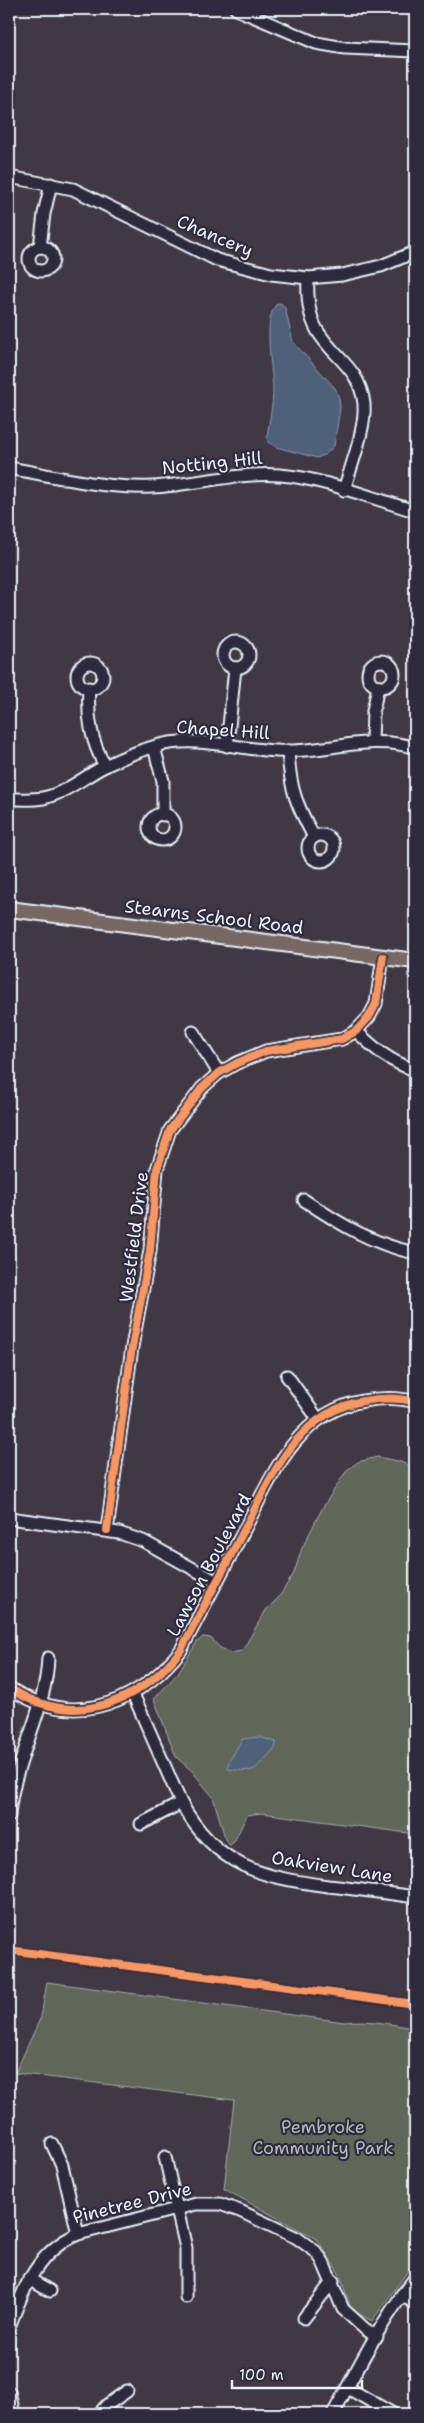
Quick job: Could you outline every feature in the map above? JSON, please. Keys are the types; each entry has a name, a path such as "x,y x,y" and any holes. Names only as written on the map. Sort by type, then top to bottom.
{"main road":[{"name":"Stearns School Road","path":"9,909 415,961"}],"street":[{"path":"236,9 316,43 345,48 415,51"},
{"name":"Chancery","path":"9,176 78,191 231,265 279,276 308,278 364,271 398,260 415,252"},
{"path":"40,247 43,221 51,184"},
{"path":"308,278 308,301 318,332 353,372 363,397 363,423 344,490"},
{"name":"Notting Hill","path":"9,468 136,487 252,475 280,475 306,479 415,511"},
{"path":"227,746 235,668"},
{"path":"372,742 373,711 378,687"},
{"path":"89,688 89,728 97,752 105,766"},
{"name":"Chapel Hill","path":"9,799 48,797 105,766 154,747 184,742 288,751 372,742 398,744 415,748"},
{"path":"154,747 163,781 164,815"},
{"path":"288,751 294,799 314,837"},
{"name":"Westfield Drive","path":"107,1530 132,1347 150,1251 157,1169 170,1130 178,1117 202,1088 220,1072 266,1051 342,1039 356,1030 370,1017 376,1004 383,958"},
{"path":"356,1030 383,1056 415,1070"},
{"path":"193,1032 220,1072"},
{"path":"304,1200 369,1239 392,1248 415,1253"},
{"path":"287,1376 318,1419"},
{"name":"Lawson Boulevard","path":"9,1688 40,1704 64,1708 103,1705 133,1694 158,1676 182,1650 281,1460 294,1442 318,1419 355,1402 388,1398 415,1402"},
{"path":"9,1518 107,1530 143,1541 217,1582"},
{"path":"9,1816 17,1770 47,1679 48,1658"},
{"name":"Oakview Lane","path":"133,1694 181,1803 207,1840 221,1852 245,1867 266,1876 415,1897"},
{"path":"141,1824 181,1803"},
{"path":"52,2144 62,2165 78,2234"},
{"path":"165,2157 186,2248 186,2296"},
{"name":"Pinetree Drive","path":"9,2327 29,2279 53,2247 78,2234 176,2208 208,2203 220,2204 240,2211 307,2244 322,2260 344,2309 364,2329 377,2336"},
{"path":"333,2414 402,2294 415,2278"},
{"path":"29,2279 50,2292"},
{"path":"304,2318 333,2282"},
{"path":"402,2294 415,2304"},
{"path":"348,2388 393,2414"},
{"path":"99,2414 107,2405 127,2391"},
{"path":"9,2392 14,2414"}],"green space":[{"path":"377,1457 398,1461 415,1468 415,1834 262,1813 247,1815 234,1842 230,1845 226,1841 213,1797 192,1771 176,1757 154,1699 178,1673 197,1642 203,1637 211,1638 219,1647 230,1653 242,1651 266,1610 279,1597 294,1573 302,1548 323,1507 347,1470 358,1462"},
{"name":"Pembroke Community Park","path":"47,1982 344,2022 370,2022 413,2028 415,2032 415,2261 372,2321 351,2310 340,2275 318,2240 224,2189 234,2100 15,2073 41,2017"}],"water":[{"path":"278,303 282,304 285,308 293,342 335,388 339,398 340,408 334,446 326,454 317,458 276,447 268,442 273,390 269,331 273,310"},
{"path":"259,1737 276,1742 275,1749 252,1770 228,1769 228,1764 242,1739"}],"cycle path":[{"path":"107,1530 132,1347 150,1251 157,1169 170,1130 202,1088 219,1073 237,1063 266,1051 342,1039 356,1031 369,1017 376,1004 383,957"},
{"path":"9,1688 28,1699 40,1703 60,1708 81,1709 100,1706 119,1699 153,1679 181,1650 274,1472 302,1434 319,1419 339,1408 363,1401 389,1398 415,1402"},
{"path":"9,1950 415,2004"}]}
